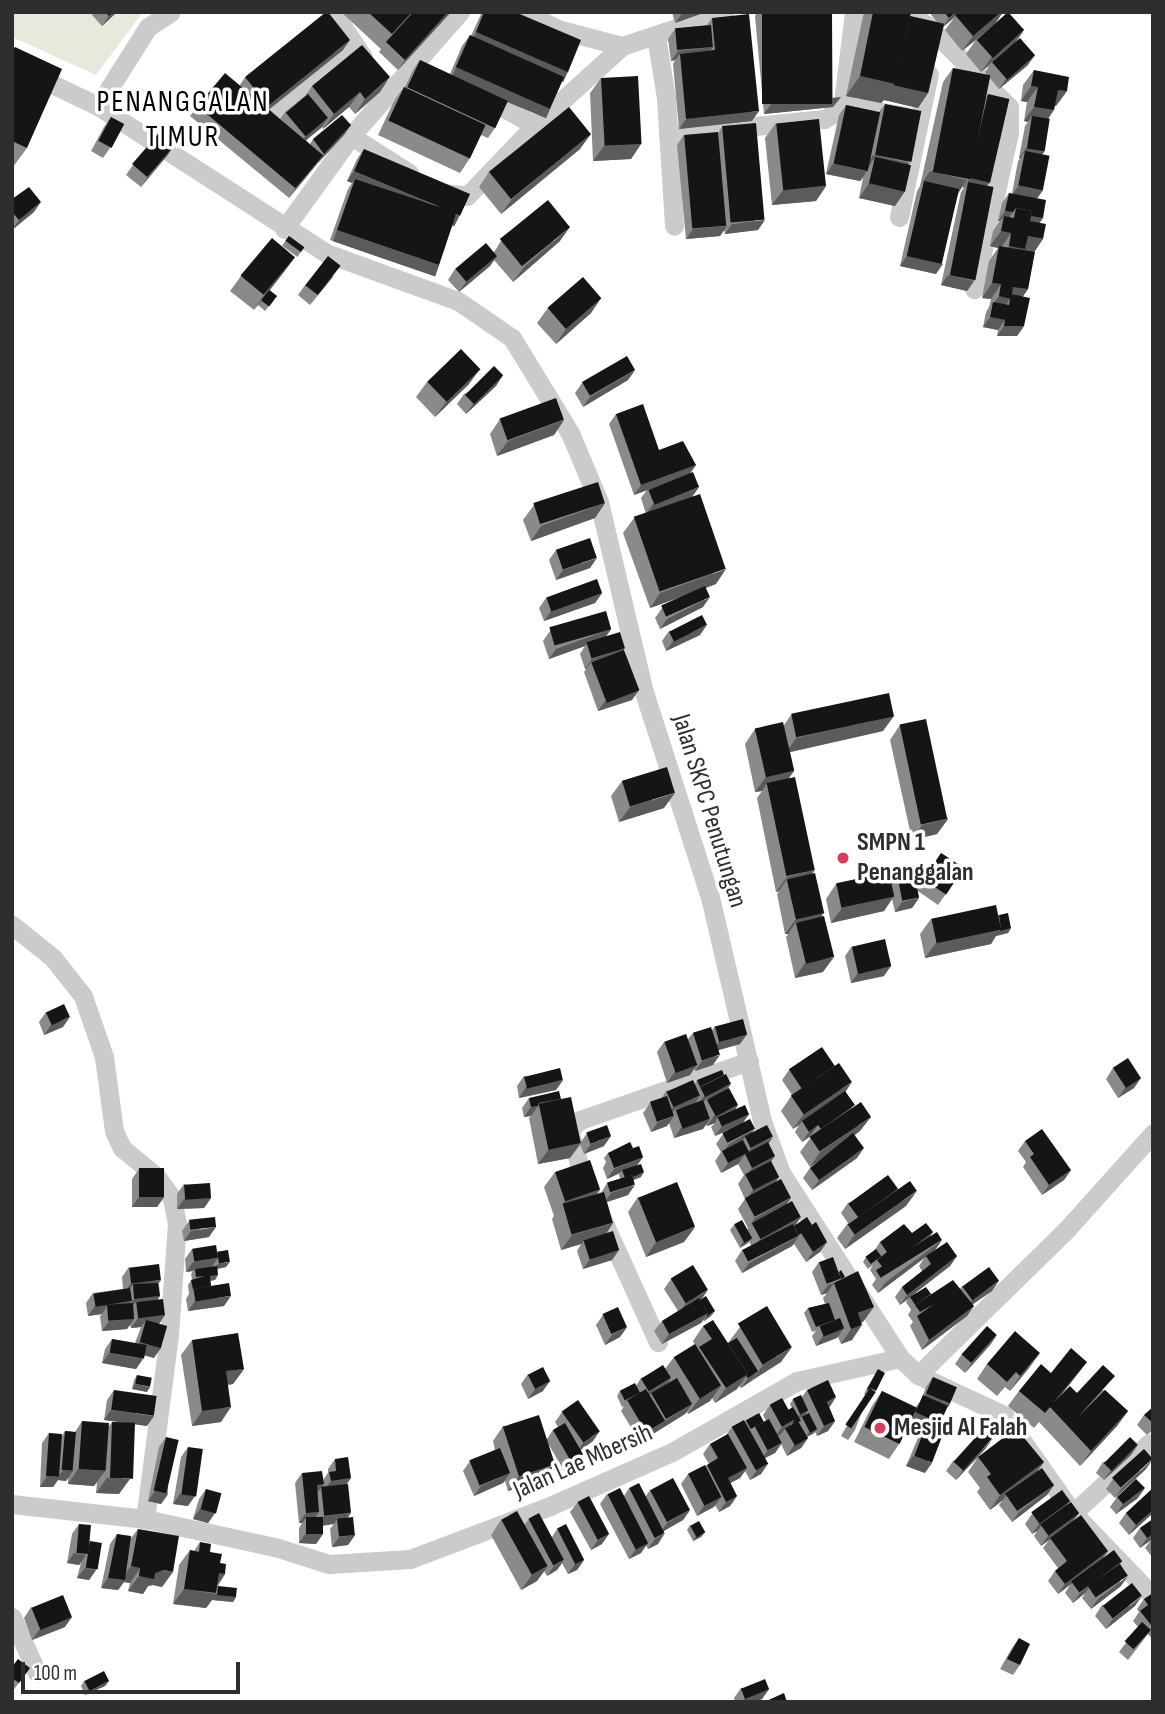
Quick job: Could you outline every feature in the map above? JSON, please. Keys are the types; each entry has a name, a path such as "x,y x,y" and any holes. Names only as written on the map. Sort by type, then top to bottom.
{"street":[{"path":"98,107 110,85 159,16 171,12"},
{"path":"333,12 380,81"},
{"path":"284,229 351,136 380,81 417,62 460,12"},
{"path":"524,12 556,29 622,46"},
{"path":"351,136 440,192 467,196 535,125 622,46 724,12"},
{"path":"842,110 855,12"},
{"path":"906,12 927,24 947,49 1009,107 1009,133 974,289"},
{"path":"656,36 674,226"},
{"path":"266,122 357,49"},
{"path":"899,217 931,67 947,49"},
{"path":"417,62 441,75"},
{"name":"Jalan SKPC Penutungan","path":"12,65 98,107 284,229 326,253 458,301 512,338 570,433 599,502 644,692 710,897 763,1124 781,1173 803,1201 900,1358 918,1375 1004,1415 1073,1513 1153,1596"},
{"path":"464,87 535,125"},
{"path":"752,102 755,134"},
{"path":"667,135 755,134 824,120 842,110 859,106 919,119"},
{"path":"12,925 53,958 83,996 104,1057 114,1131 122,1148 156,1176 172,1198 177,1223 169,1335 145,1519"},
{"path":"658,1342 583,1177 569,1130 580,1120 749,1061"},
{"path":"918,1375 1067,1229 1153,1133"},
{"name":"Jalan Lae Mbersih","path":"12,1504 145,1519 275,1546 329,1564 373,1565 447,1548 672,1452 797,1381 900,1358"},
{"path":"1073,1513 1149,1443"},
{"path":"12,1617 37,1673"}],"shaded area":[{"path":"12,12 143,12 96,75 12,37"}],"building":[{"path":"326,12 350,40 268,106 245,77"},
{"path":"368,12 412,12 392,34"},
{"path":"413,12 448,12 405,60 386,42"},
{"path":"484,12 515,12 581,40 568,72 476,32"},
{"path":"762,12 832,12 832,104 762,104"},
{"path":"873,12 911,12 895,84 860,76"},
{"path":"944,12 955,12 949,18"},
{"path":"959,12 1001,12 973,36 955,15"},
{"path":"1008,12 1024,30 993,58 977,40"},
{"path":"749,14 759,111 686,119 680,54 715,50 712,18"},
{"path":"910,16 944,24 928,93 894,85"},
{"path":"711,25 713,47 677,50 675,28"},
{"path":"470,35 564,77 550,109 456,67"},
{"path":"1020,38 1035,55 1007,80 992,62"},
{"path":"362,45 390,77 365,99 360,92 334,114 312,86"},
{"path":"15,47 62,69 27,148 12,141 12,53"},
{"path":"420,60 508,101 495,128 407,87"},
{"path":"953,68 990,75 970,179 933,172"},
{"path":"1034,70 1069,77 1067,91 1058,90 1054,110 1034,107 1038,87 1031,86"},
{"path":"225,73 323,155 295,188 197,106"},
{"path":"638,76 642,144 605,146 601,78"},
{"path":"404,87 486,125 470,159 388,121"},
{"path":"308,94 328,118 306,136 286,113"},
{"path":"988,94 1009,99 990,183 969,178"},
{"path":"885,104 921,111 911,162 875,155"},
{"path":"846,105 880,112 868,171 834,164"},
{"path":"569,107 591,134 511,199 489,172"},
{"path":"342,115 351,125 324,154 313,139"},
{"path":"1032,116 1050,119 1045,151 1027,149"},
{"path":"111,117 124,124 112,148 98,141"},
{"path":"819,119 826,186 783,190 776,123"},
{"path":"756,123 764,220 731,223 722,126"},
{"path":"718,132 726,226 692,229 684,135"},
{"path":"159,133 174,146 147,177 132,164"},
{"path":"364,149 470,194 460,216 456,214 439,265 337,230 355,179 440,207 354,171"},
{"path":"1025,151 1050,156 1043,190 1018,185"},
{"path":"875,157 911,165 905,192 869,183"},
{"path":"924,181 959,189 942,264 907,256"},
{"path":"968,182 994,187 975,280 950,275"},
{"path":"29,187 41,202 19,220 12,212 12,199"},
{"path":"1009,193 1046,200 1043,218 1031,216 1032,211 1016,208 1013,212 1005,211"},
{"path":"548,200 570,227 522,266 500,239"},
{"path":"1016,208 1032,211 1030,221 1046,224 1043,239 1028,236 1025,249 1009,246 1011,233 1001,231 1004,216 1014,218"},
{"path":"289,236 304,247 301,252 285,241"},
{"path":"272,238 295,257 263,295 241,276"},
{"path":"486,243 497,256 466,282 455,269"},
{"path":"999,246 1035,252 1028,289 1013,287 1011,299 999,296 1001,284 992,283"},
{"path":"328,256 341,266 318,295 305,285"},
{"path":"583,277 601,298 566,329 548,308"},
{"path":"269,290 277,296 269,306 261,300"},
{"path":"1011,294 1030,298 1024,326 1004,326 1005,320 990,317 993,302 1009,305"},
{"path":"461,349 480,369 447,402 427,382"},
{"path":"627,356 635,370 590,396 582,382"},
{"path":"494,366 503,375 474,404 465,395"},
{"path":"556,398 564,420 507,440 500,419"},
{"path":"643,404 659,450 683,441 696,465 641,485 616,414"},
{"path":"693,472 699,487 654,505 648,490"},
{"path":"598,482 605,503 540,524 533,503"},
{"path":"700,494 726,569 660,591 634,517"},
{"path":"590,538 597,558 563,570 556,550"},
{"path":"597,579 602,593 551,612 546,597"},
{"path":"705,586 710,597 666,616 661,606"},
{"path":"606,611 611,629 555,646 549,627"},
{"path":"702,615 707,625 674,642 669,632"},
{"path":"620,632 625,648 591,658 587,642"},
{"path":"624,650 639,690 607,703 591,663"},
{"path":"889,693 894,716 796,737 791,714"},
{"path":"926,719 947,819 921,824 900,725"},
{"path":"783,722 794,771 766,777 755,729"},
{"path":"667,767 675,793 630,807 622,781"},
{"path":"795,777 815,870 786,876 767,783"},
{"path":"941,853 964,868 946,895 924,880"},
{"path":"889,872 894,896 841,908 836,883"},
{"path":"914,872 919,898 902,901 897,875"},
{"path":"815,873 824,913 796,919 787,880"},
{"path":"996,905 1001,929 937,943 931,919"},
{"path":"1008,913 1011,928 1000,931 999,915"},
{"path":"824,916 834,957 806,964 796,923"},
{"path":"885,939 891,966 858,974 852,947"},
{"path":"64,1004 70,1017 52,1025 46,1012"},
{"path":"743,1019 747,1034 719,1042 715,1027"},
{"path":"711,1027 720,1055 702,1060 693,1033"},
{"path":"686,1034 697,1065 676,1073 664,1042"},
{"path":"822,1047 835,1066 802,1088 789,1069"},
{"path":"1128,1058 1141,1078 1126,1088 1113,1068"},
{"path":"839,1063 852,1082 804,1115 791,1095"},
{"path":"560,1068 563,1080 527,1089 524,1077"},
{"path":"722,1070 724,1075 700,1087 697,1080"},
{"path":"726,1074 731,1084 705,1097 700,1087"},
{"path":"693,1080 700,1096 673,1107 667,1092"},
{"path":"729,1088 738,1105 716,1117 707,1100"},
{"path":"559,1091 561,1099 531,1107 529,1098"},
{"path":"845,1091 855,1105 821,1129 818,1125 809,1132 802,1121"},
{"path":"667,1096 674,1116 657,1122 650,1102"},
{"path":"571,1097 581,1143 548,1150 539,1104"},
{"path":"703,1100 710,1119 683,1129 676,1110"},
{"path":"861,1102 871,1117 820,1152 810,1137"},
{"path":"745,1105 749,1114 722,1126 718,1117"},
{"path":"750,1119 755,1129 727,1143 722,1133"},
{"path":"607,1125 611,1136 590,1144 586,1133"},
{"path":"767,1125 773,1137 751,1148 745,1136"},
{"path":"1042,1129 1071,1170 1049,1185 1030,1157 1034,1154 1025,1141"},
{"path":"853,1133 864,1148 819,1180 810,1168"},
{"path":"743,1140 749,1152 768,1142 775,1156 752,1168 745,1154 728,1163 722,1151"},
{"path":"630,1142 633,1148 610,1158 608,1153"},
{"path":"639,1146 643,1157 614,1168 610,1157"},
{"path":"590,1160 600,1189 565,1201 555,1172"},
{"path":"771,1161 779,1177 753,1190 745,1174"},
{"path":"641,1164 644,1172 625,1178 622,1170"},
{"path":"139,1168 164,1168 164,1197 139,1197"},
{"path":"632,1175 635,1185 610,1192 607,1183"},
{"path":"888,1175 898,1189 858,1218 848,1204"},
{"path":"781,1179 791,1198 755,1217 745,1198"},
{"path":"910,1181 917,1191 855,1234 848,1225"},
{"path":"677,1182 695,1227 656,1242 638,1198"},
{"path":"210,1183 211,1198 185,1200 184,1185"},
{"path":"604,1192 613,1223 571,1235 563,1204"},
{"path":"792,1201 801,1217 760,1239 752,1223"},
{"path":"215,1217 216,1227 190,1230 189,1220"},
{"path":"807,1217 812,1225 799,1235 794,1226"},
{"path":"742,1220 752,1238 744,1243 734,1224"},
{"path":"816,1222 827,1242 813,1252 801,1233"},
{"path":"926,1223 933,1232 884,1269 877,1260 887,1252 880,1242 904,1224 912,1233"},
{"path":"793,1224 799,1236 748,1261 742,1250"},
{"path":"613,1231 619,1250 590,1260 584,1241"},
{"path":"937,1232 942,1240 881,1278 876,1270"},
{"path":"947,1242 957,1256 907,1295 902,1287 931,1264 926,1256"},
{"path":"216,1245 218,1258 194,1262 192,1249"},
{"path":"876,1249 881,1256 871,1264 865,1257"},
{"path":"228,1250 230,1262 219,1264 217,1252"},
{"path":"833,1257 841,1279 827,1284 819,1262"},
{"path":"159,1264 161,1280 131,1284 129,1268"},
{"path":"693,1265 708,1290 686,1303 671,1278"},
{"path":"217,1266 218,1275 210,1276 211,1286 193,1289 191,1280 205,1276 196,1277 195,1269"},
{"path":"989,1267 999,1281 972,1300 962,1286"},
{"path":"858,1271 874,1307 858,1313 862,1325 851,1329 834,1283"},
{"path":"953,1280 974,1306 929,1340 917,1316 934,1304 920,1312 915,1305"},
{"path":"158,1283 160,1296 134,1299 133,1284"},
{"path":"229,1283 231,1296 195,1301 193,1289"},
{"path":"926,1287 931,1294 915,1305 910,1297"},
{"path":"130,1288 132,1301 95,1307 93,1294"},
{"path":"706,1296 715,1311 706,1317 708,1313 700,1300"},
{"path":"699,1298 708,1313 669,1334 662,1321"},
{"path":"163,1299 165,1315 138,1318 136,1302"},
{"path":"133,1303 134,1319 108,1321 107,1305"},
{"path":"829,1303 835,1320 816,1327 808,1308"},
{"path":"767,1306 792,1347 763,1365 738,1324"},
{"path":"618,1307 627,1327 611,1334 602,1314"},
{"path":"840,1318 844,1328 824,1336 820,1326"},
{"path":"146,1320 167,1326 161,1348 140,1342"},
{"path":"713,1320 748,1374 726,1388 699,1347 712,1339 703,1326"},
{"path":"987,1326 997,1335 971,1363 962,1354"},
{"path":"1015,1331 1040,1353 1020,1376 1016,1372 1007,1382 987,1364"},
{"path":"238,1333 244,1369 226,1371 231,1407 202,1411 192,1340"},
{"path":"737,1338 758,1371 748,1378 728,1343"},
{"path":"112,1339 146,1345 144,1359 110,1353"},
{"path":"695,1344 721,1386 700,1399 674,1357"},
{"path":"1071,1348 1087,1362 1053,1403 1070,1386 1077,1393 1103,1365 1115,1376 1077,1418 1105,1390 1128,1411 1091,1451 1050,1407 1045,1413 1019,1391 1041,1364 1051,1373"},
{"path":"663,1365 671,1378 649,1391 641,1379"},
{"path":"543,1367 550,1381 535,1389 528,1375"},
{"path":"878,1369 885,1373 876,1391 870,1388 869,1390 867,1389"},
{"path":"137,1375 152,1378 150,1387 135,1384"},
{"path":"933,1377 957,1387 950,1404 926,1394"},
{"path":"677,1378 692,1404 666,1419 651,1393"},
{"path":"828,1380 836,1397 827,1402 835,1421 824,1426 807,1390"},
{"path":"635,1383 640,1393 625,1401 620,1391"},
{"path":"870,1388 876,1392 851,1428 845,1424"},
{"path":"646,1389 665,1421 646,1432 627,1400"},
{"path":"114,1390 157,1396 154,1416 111,1410"},
{"path":"882,1391 917,1408 900,1444 864,1427"},
{"path":"801,1395 808,1410 800,1414 793,1399"},
{"path":"923,1395 948,1406 940,1423 915,1412"},
{"path":"782,1398 794,1420 782,1427 770,1405"},
{"path":"578,1400 600,1431 583,1443 562,1411"},
{"path":"793,1407 801,1421 792,1424 794,1420 788,1410"},
{"path":"1153,1407 1153,1423 1144,1415"},
{"path":"759,1413 764,1422 751,1429 746,1420"},
{"path":"809,1413 817,1429 810,1433 802,1417"},
{"path":"539,1415 555,1464 519,1476 503,1427"},
{"path":"769,1419 782,1443 768,1450 755,1427"},
{"path":"744,1420 768,1464 756,1471 732,1427"},
{"path":"82,1421 109,1423 106,1471 79,1469"},
{"path":"798,1421 808,1438 795,1446 785,1428"},
{"path":"112,1422 135,1423 133,1479 110,1478"},
{"path":"565,1423 583,1454 571,1461 553,1430"},
{"path":"925,1428 943,1435 932,1463 914,1456"},
{"path":"1016,1428 1044,1462 1000,1495 987,1477 991,1474 978,1457"},
{"path":"983,1429 993,1438 963,1470 954,1462"},
{"path":"65,1431 76,1432 73,1471 62,1470"},
{"path":"49,1433 62,1434 59,1477 46,1476"},
{"path":"728,1434 747,1468 728,1478 737,1496 726,1502 707,1465 718,1458 710,1444"},
{"path":"166,1437 179,1440 166,1494 154,1491"},
{"path":"1130,1437 1138,1445 1112,1471 1104,1463"},
{"path":"188,1447 203,1449 196,1497 181,1495"},
{"path":"500,1448 510,1473 480,1485 469,1460"},
{"path":"1144,1449 1153,1459 1121,1487 1112,1478"},
{"path":"348,1457 351,1478 331,1481 329,1472 336,1471 335,1459"},
{"path":"705,1465 721,1497 704,1506 688,1474"},
{"path":"1042,1468 1054,1485 1017,1511 1005,1494"},
{"path":"322,1471 324,1484 317,1485 319,1512 306,1513 302,1473"},
{"path":"673,1478 690,1510 667,1522 650,1490"},
{"path":"1136,1479 1145,1488 1123,1504 1117,1497"},
{"path":"639,1483 664,1533 655,1538 629,1488"},
{"path":"348,1484 351,1513 324,1516 321,1487"},
{"path":"620,1488 648,1543 636,1550 608,1494"},
{"path":"1153,1488 1153,1510 1136,1525 1126,1513"},
{"path":"206,1489 221,1493 216,1513 201,1509"},
{"path":"1062,1490 1070,1501 1039,1524 1031,1512"},
{"path":"589,1496 609,1534 598,1540 578,1502"},
{"path":"1071,1502 1079,1513 1048,1536 1040,1524"},
{"path":"517,1511 548,1566 532,1575 501,1520"},
{"path":"539,1513 564,1560 553,1565 528,1519"},
{"path":"1081,1515 1108,1551 1065,1584 1055,1571 1067,1561 1050,1538"},
{"path":"306,1517 323,1517 323,1534 306,1534"},
{"path":"353,1517 355,1535 339,1537 337,1519"},
{"path":"1153,1519 1153,1534 1147,1538 1140,1528"},
{"path":"699,1521 705,1532 697,1537 690,1526"},
{"path":"79,1524 91,1525 88,1554 76,1553"},
{"path":"566,1524 584,1560 575,1564 557,1529"},
{"path":"138,1529 179,1536 173,1572 164,1570 155,1573 154,1579 139,1576 140,1568 131,1566"},
{"path":"117,1534 131,1536 125,1580 108,1578"},
{"path":"90,1541 102,1543 98,1570 86,1568"},
{"path":"200,1542 211,1544 210,1552 222,1554 220,1563 226,1564 225,1574 219,1573 216,1593 184,1589 190,1550 199,1552"},
{"path":"1114,1550 1122,1561 1079,1592 1071,1581"},
{"path":"1120,1564 1128,1576 1095,1597 1088,1586"},
{"path":"1132,1583 1142,1596 1113,1618 1103,1606"},
{"path":"218,1586 237,1588 236,1597 217,1595"},
{"path":"1153,1593 1151,1625 1140,1611 1148,1605 1144,1599"},
{"path":"63,1595 72,1617 40,1630 31,1608"},
{"path":"1142,1622 1151,1630 1134,1649 1125,1641"},
{"path":"1019,1638 1030,1644 1020,1665 1007,1659"},
{"path":"18,1659 30,1668 19,1683 15,1680 12,1683 12,1667"},
{"path":"104,1671 109,1681 89,1691 84,1681"},
{"path":"765,1679 769,1689 745,1699 741,1689"},
{"path":"784,1693 787,1702 764,1702"}],"place":[{"name":"SMPN 1 Penanggalan","path":"843,858"},
{"name":"Mesjid Al Falah","path":"880,1428"}],"district":[{"name":"PENANGGALAN TIMUR","path":"183,119"}]}
